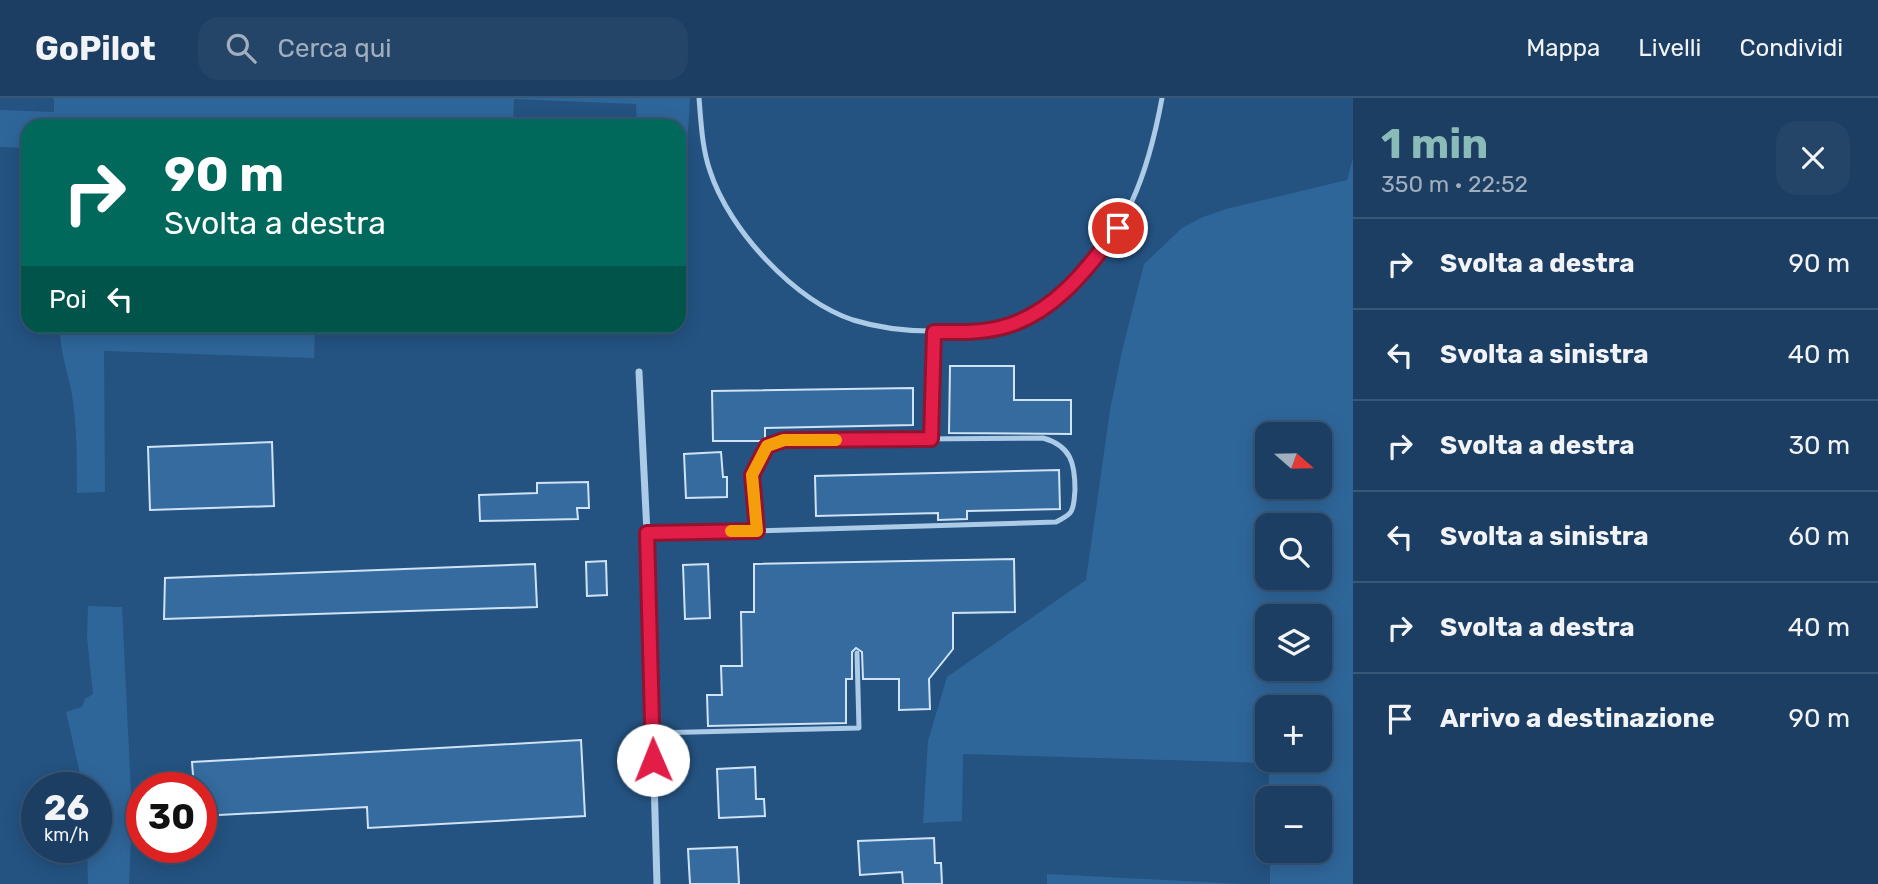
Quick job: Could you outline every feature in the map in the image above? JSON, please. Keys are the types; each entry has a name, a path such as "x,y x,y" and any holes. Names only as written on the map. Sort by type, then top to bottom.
{"street":[{"path":"639,372 647,533 657,884"}],"lane":[{"path":"699,98 709,171 725,205 745,236 763,256 819,303 851,319 892,330 934,332 1000,328 1031,316 1087,270 1118,228 1141,183 1161,98"},
{"path":"931,439 934,332"},
{"path":"647,533 757,531 1056,522 1071,512 1075,475 1069,454 1057,442 1043,438 784,440 767,446 752,475 757,531"},
{"path":"653,733 859,728 857,653"}],"shaded area":[{"path":"54,98 690,98 687,146 686,119 637,119 636,104 514,99 513,119 21,119 21,148 0,147 0,110 54,112"},
{"path":"1353,158 1353,884 1270,884 1270,863 1332,863 1332,786 1269,786 1269,772 1332,772 1332,695 1255,695 1255,763 963,754 962,821 923,823 928,741 947,677 1086,580 1110,410 1144,264 1182,228 1226,209 1347,180"},
{"path":"60,333 315,333 314,358 104,351 105,492 77,493 75,419"},
{"path":"88,606 122,607 130,772 126,772 126,863 130,863 129,884 88,884 87,863 112,863 112,772 80,772 66,712 82,707 85,699 93,694 87,637"},
{"path":"1047,874 1242,884 1047,884"}],"building":[{"path":"950,366 1014,366 1014,400 1071,400 1071,434 949,433"},
{"path":"913,388 913,425 765,428 765,441 713,441 712,391"},
{"path":"272,442 274,506 150,510 148,447"},
{"path":"721,452 723,477 727,477 727,497 686,498 684,454"},
{"path":"1059,470 1060,509 967,511 967,519 938,520 938,513 816,516 815,476"},
{"path":"588,482 589,508 577,508 578,519 480,521 479,495 537,493 537,483"},
{"path":"1014,559 1015,612 953,613 953,649 929,679 930,709 899,710 899,679 863,679 862,652 856,648 852,652 852,679 846,679 846,723 708,726 707,695 722,695 721,666 742,666 741,612 754,612 754,564"},
{"path":"606,561 607,595 587,596 586,562"},
{"path":"535,564 537,607 164,619 165,578"},
{"path":"708,564 710,618 685,619 683,565"},
{"path":"581,740 585,816 368,828 367,807 217,815 217,772 193,772 192,762"},
{"path":"755,767 756,799 764,799 765,816 719,818 717,769"},
{"path":"934,838 935,863 941,863 942,884 903,884 902,872 860,875 858,841"},
{"path":"737,847 739,884 690,884 688,849"}],"slow traffic":[{"path":"731,531 757,531 752,475 767,446 784,440 836,440"}],"route":[{"path":"653,760 647,533 757,531 752,475 767,446 784,440 931,439 934,332 1000,328 1031,316 1087,270 1118,228"}]}
